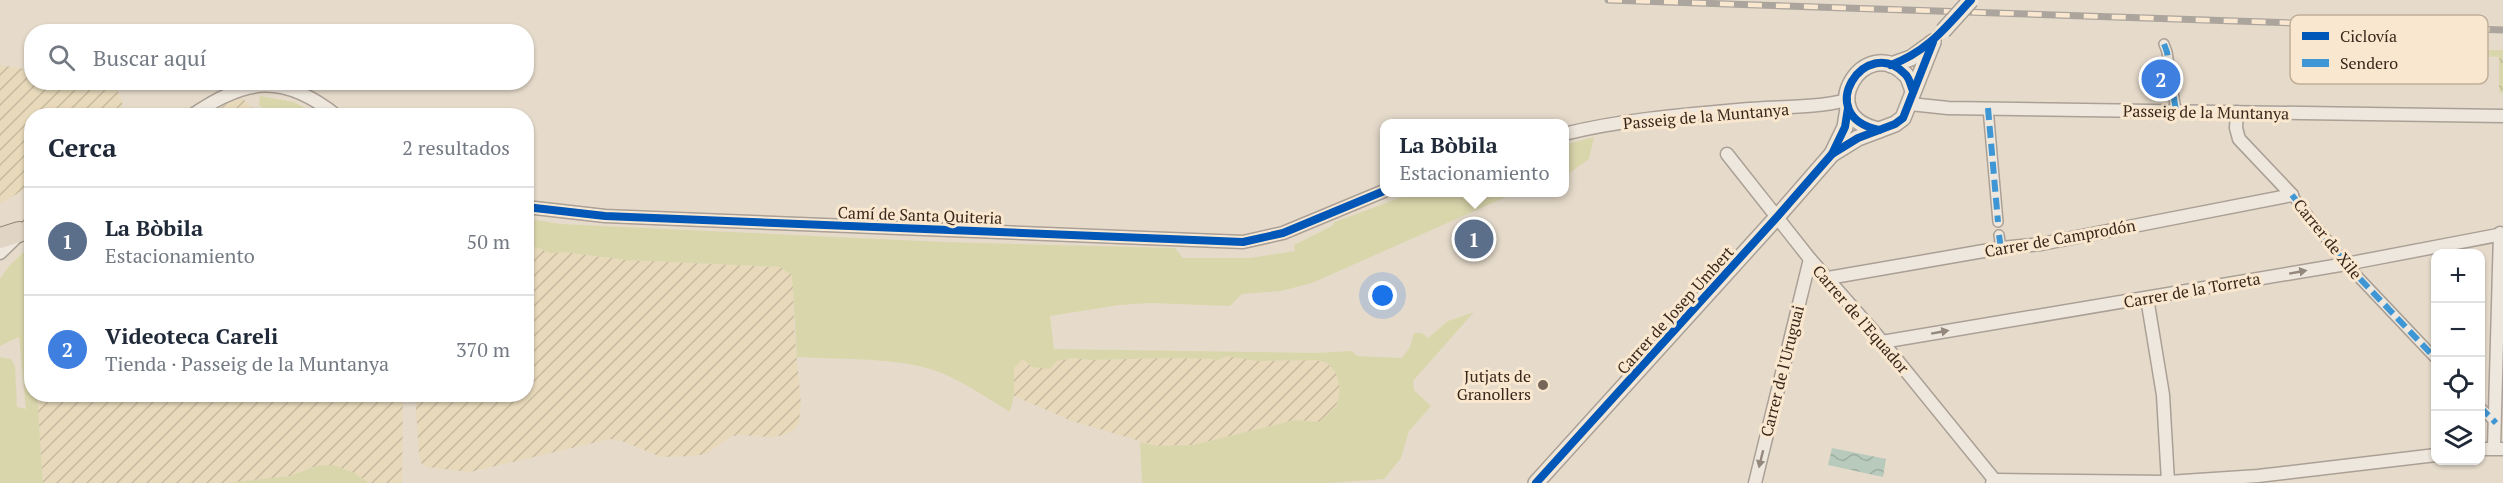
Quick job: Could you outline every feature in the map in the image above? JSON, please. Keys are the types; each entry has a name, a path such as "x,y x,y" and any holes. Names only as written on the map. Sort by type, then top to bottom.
{"highway":[{"path":"0,238 24,227"}],"street":[{"path":"1891,65 1911,57 1938,36 1971,0"},
{"path":"1832,154 1858,138 1895,124 1903,118 1938,36"},
{"path":"2164,44 2176,111"},
{"path":"1832,154 1845,126 1848,87 1856,74 1864,67 1877,63 1891,65 1906,74 1911,97"},
{"path":"203,108 222,96 239,90"},
{"path":"294,90 325,108"},
{"name":"Passeig de la Muntanya","path":"1911,97 1948,108 2503,116"},
{"path":"1848,104 1856,121 1864,127 1879,130"},
{"name":"Passeig de la Muntanya","path":"1569,133 1637,121 1740,109 1848,104"},
{"path":"1988,108 1998,222"},
{"name":"Carrer de Xile","path":"2236,112 2239,139 2292,195 2346,264 2434,357"},
{"name":"Carrer de l'Equador","path":"1727,154 1810,259 1882,342 1994,482"},
{"name":"Carrer de Josep Umbert","path":"1536,483 1777,218 1832,154"},
{"name":"Camí de Santa Quiteria","path":"534,208 605,216 1243,242 1263,239 1380,193"},
{"name":"Carrer de Camprodón","path":"1828,278 2001,248 2042,244 2292,195"},
{"path":"0,253 24,228"},
{"path":"2499,448 2496,423 2502,234"},
{"name":"Carrer de la Torreta","path":"1882,342 2346,264 2502,234"},
{"path":"1999,235 2001,248"},
{"name":"Carrer de l'Uruguai","path":"1755,483 1810,259"},
{"path":"2147,298 2163,395 2168,482"},
{"path":"2485,411 2496,423"},
{"path":"1994,482 2168,482 2258,476 2431,456"}],"shaded area":[{"path":"0,65 24,69 24,90 117,90 122,101 122,108 24,108 24,189 0,204"},
{"path":"236,99 243,99 253,108 220,108"},
{"path":"534,246 550,253 564,252 626,260 780,267 792,274 801,404 799,421 795,429 784,435 732,436 706,454 661,457 622,441 610,439 470,472 427,467 421,463 415,402 534,402"},
{"path":"1227,356 1257,361 1317,360 1327,363 1336,373 1340,388 1337,406 1319,422 1295,420 1193,445 1157,446 1072,421 1014,396 1014,368 1023,359 1057,361 1073,358 1090,360 1168,358 1216,361"},
{"path":"37,402 403,402 402,483 369,483 354,473 316,466 290,476 226,483 43,483"}],"green space":[{"path":"2488,50 2503,50 2503,93 2499,92 2499,57 2488,57"},
{"path":"260,96 294,102 305,108 264,108 259,105"},
{"path":"1594,137 1589,159 1569,173 1569,144"},
{"path":"1402,197 1506,197 1312,283 1281,291 1242,294 1230,306 1150,303 1120,305 1050,316 1054,349 1317,353 1352,351 1357,356 1402,358 1410,347 1414,333 1422,333 1428,338 1448,321 1474,312 1413,381 1414,390 1431,406 1409,431 1401,458 1384,479 1329,483 1142,483 1140,442 1157,446 1193,445 1295,420 1319,422 1337,406 1340,388 1336,373 1327,363 1317,360 1257,361 1227,356 1216,361 1168,358 1090,360 1073,358 1057,361 1050,369 1032,367 1023,359 1014,368 1014,396 1010,412 957,380 923,367 877,360 797,357 792,275 780,267 626,260 564,252 550,253 534,246 534,219 560,224 943,242 1175,248 1183,258 1250,258 1295,251 1294,245 1332,226 1335,222"},
{"path":"24,252 24,388 19,337 0,346 0,279 9,266"},
{"path":"0,357 11,359 15,366 17,407 26,409 25,402 37,402 43,483 0,483"},
{"path":"333,465 354,473 369,483 226,483 290,476 316,466"}],"water":[{"path":"1832,448 1886,459 1883,477 1828,465"}],"railway":[{"path":"1608,0 2290,23"},
{"path":"2488,29 2503,30"}],"marked path":[{"path":"2164,44 2176,111"},
{"path":"1988,108 1998,222"},
{"path":"2292,195 2346,264 2434,357"},
{"path":"1999,235 2001,248"},
{"path":"2484,411 2496,423"}],"cycle path":[{"path":"1891,65 1926,46 1971,0"},
{"path":"1832,154 1858,138 1895,124 1903,118 1933,42"},
{"path":"1879,130 1859,122 1849,110 1847,95 1852,81 1862,70 1875,63 1890,64 1906,75 1913,91"},
{"path":"1536,483 1832,154 1845,127 1848,108"},
{"path":"534,208 605,216 1243,242 1283,233 1380,193"}],"place":[{"name":"Videoteca Careli","path":"2161,79"},
{"name":"La Bòbila","path":"1474,239"},
{"name":"Jutjats de Granollers","path":"1543,385"}]}
